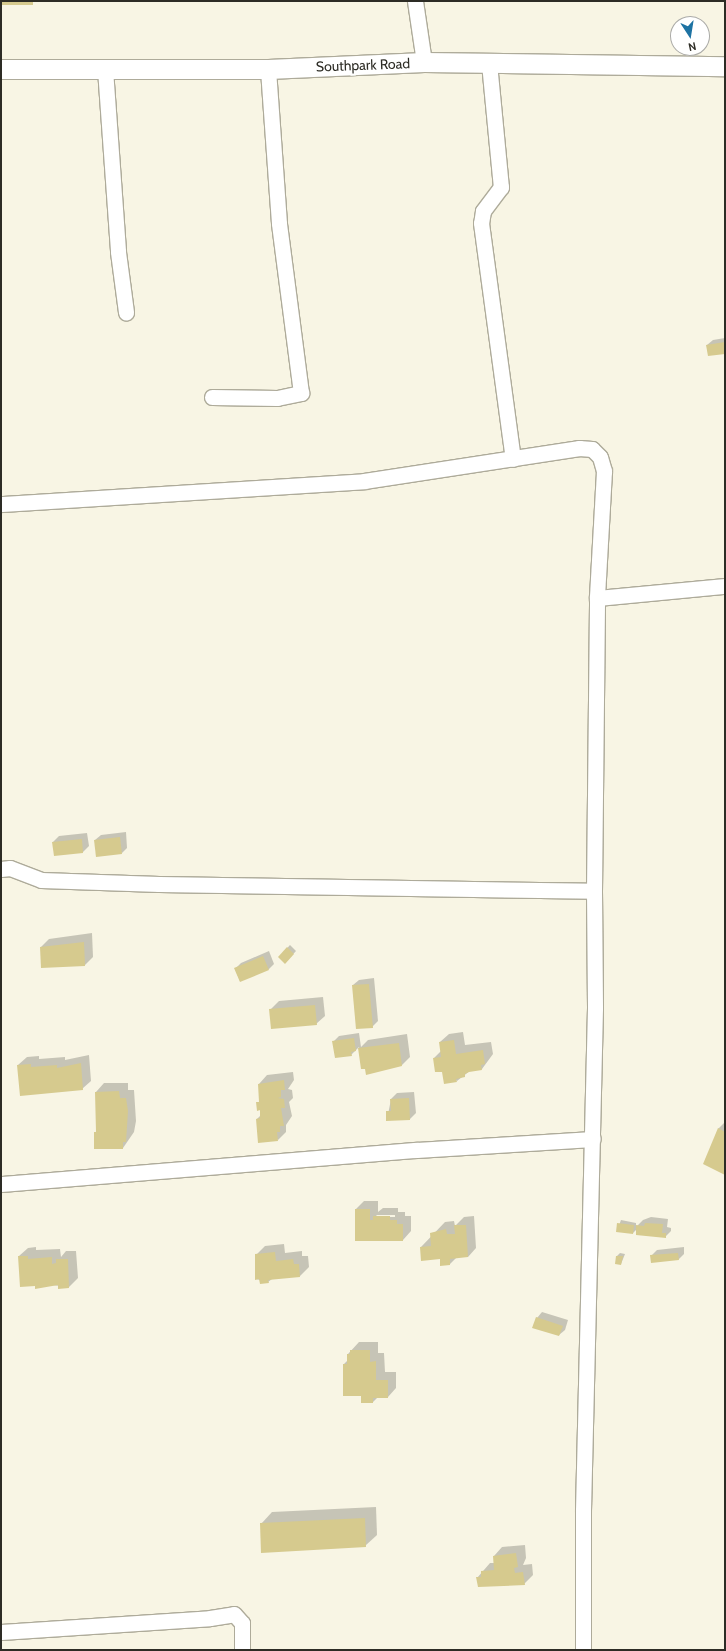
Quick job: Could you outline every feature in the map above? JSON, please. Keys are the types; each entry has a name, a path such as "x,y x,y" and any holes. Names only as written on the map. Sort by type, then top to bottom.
{"street":[{"path":"415,1 424,62"},
{"name":"Southpark Road","path":"1,69 268,69 424,62 725,66"},
{"path":"489,63 501,187 482,211 482,223 512,459"},
{"path":"105,69 118,252 126,312"},
{"path":"212,397 277,398 301,393 279,223 268,69"},
{"path":"1,504 364,481 579,448 592,450 600,457 604,471 597,598 594,891 595,1008 583,1511 583,1650"},
{"path":"597,598 725,586"},
{"path":"1,869 10,868 40,880 159,884 594,891"},
{"path":"1,1184 416,1150 593,1140"},
{"path":"1,1632 210,1618 234,1614 242,1623 242,1650"}],"building":[{"path":"1,1 33,1 33,5 1,5"},
{"path":"725,342 725,354 708,356 706,345"},
{"path":"120,837 122,854 96,857 94,840"},
{"path":"82,839 83,853 54,856 52,842"},
{"path":"84,942 85,966 41,968 40,947"},
{"path":"287,947 294,954 285,964 278,957"},
{"path":"263,956 269,970 240,982 234,968"},
{"path":"369,984 373,1028 356,1029 352,985"},
{"path":"315,1005 317,1025 271,1029 269,1009"},
{"path":"354,1038 356,1051 351,1052 352,1056 335,1058 332,1041"},
{"path":"454,1040 456,1054 483,1050 485,1064 481,1065 482,1070 469,1072 465,1074 465,1077 456,1079 457,1082 444,1084 442,1072 435,1072 433,1058 441,1057 439,1042"},
{"path":"399,1043 402,1066 366,1075 365,1069 361,1069 358,1048"},
{"path":"81,1063 83,1090 20,1096 17,1065 31,1064 31,1067 57,1065 57,1068"},
{"path":"284,1080 285,1090 281,1090 281,1097 278,1098 284,1099 285,1108 281,1108 284,1126 280,1126 280,1132 277,1132 278,1141 258,1143 256,1119 260,1118 260,1110 257,1111 256,1102 259,1102 258,1084"},
{"path":"119,1091 120,1098 126,1098 128,1111 126,1142 123,1142 123,1149 94,1149 94,1132 96,1132 95,1092"},
{"path":"409,1098 410,1120 386,1121 386,1111 391,1111 390,1099"},
{"path":"718,1128 725,1132 725,1175 703,1164"},
{"path":"355,1209 370,1209 370,1220 373,1220 373,1216 390,1216 390,1220 397,1220 397,1224 403,1224 403,1241 355,1241"},
{"path":"617,1223 634,1225 633,1234 616,1232"},
{"path":"645,1223 663,1224 662,1233 666,1233 666,1238 636,1235 636,1225 644,1226"},
{"path":"454,1225 466,1225 468,1257 450,1259 450,1265 440,1266 440,1259 421,1261 420,1247 431,1246 430,1233 446,1229 447,1234 455,1234"},
{"path":"275,1252 276,1261 293,1259 294,1264 299,1264 300,1277 268,1280 269,1283 260,1284 259,1279 255,1280 255,1254"},
{"path":"678,1253 679,1260 651,1263 650,1255"},
{"path":"18,1256 28,1256 28,1259 52,1257 52,1264 56,1263 56,1259 68,1259 69,1288 58,1289 58,1285 35,1289 35,1286 20,1287"},
{"path":"616,1256 623,1256 621,1265 615,1264"},
{"path":"536,1317 563,1326 559,1336 532,1328"},
{"path":"350,1350 370,1350 370,1362 376,1361 376,1380 388,1380 388,1398 373,1398 373,1403 361,1403 361,1396 343,1396 343,1364 347,1364 347,1354 350,1354"},
{"path":"365,1518 366,1547 261,1553 260,1523"},
{"path":"516,1553 518,1567 514,1568 515,1573 523,1572 525,1585 478,1587 476,1577 481,1577 481,1571 494,1570 493,1556"}]}
